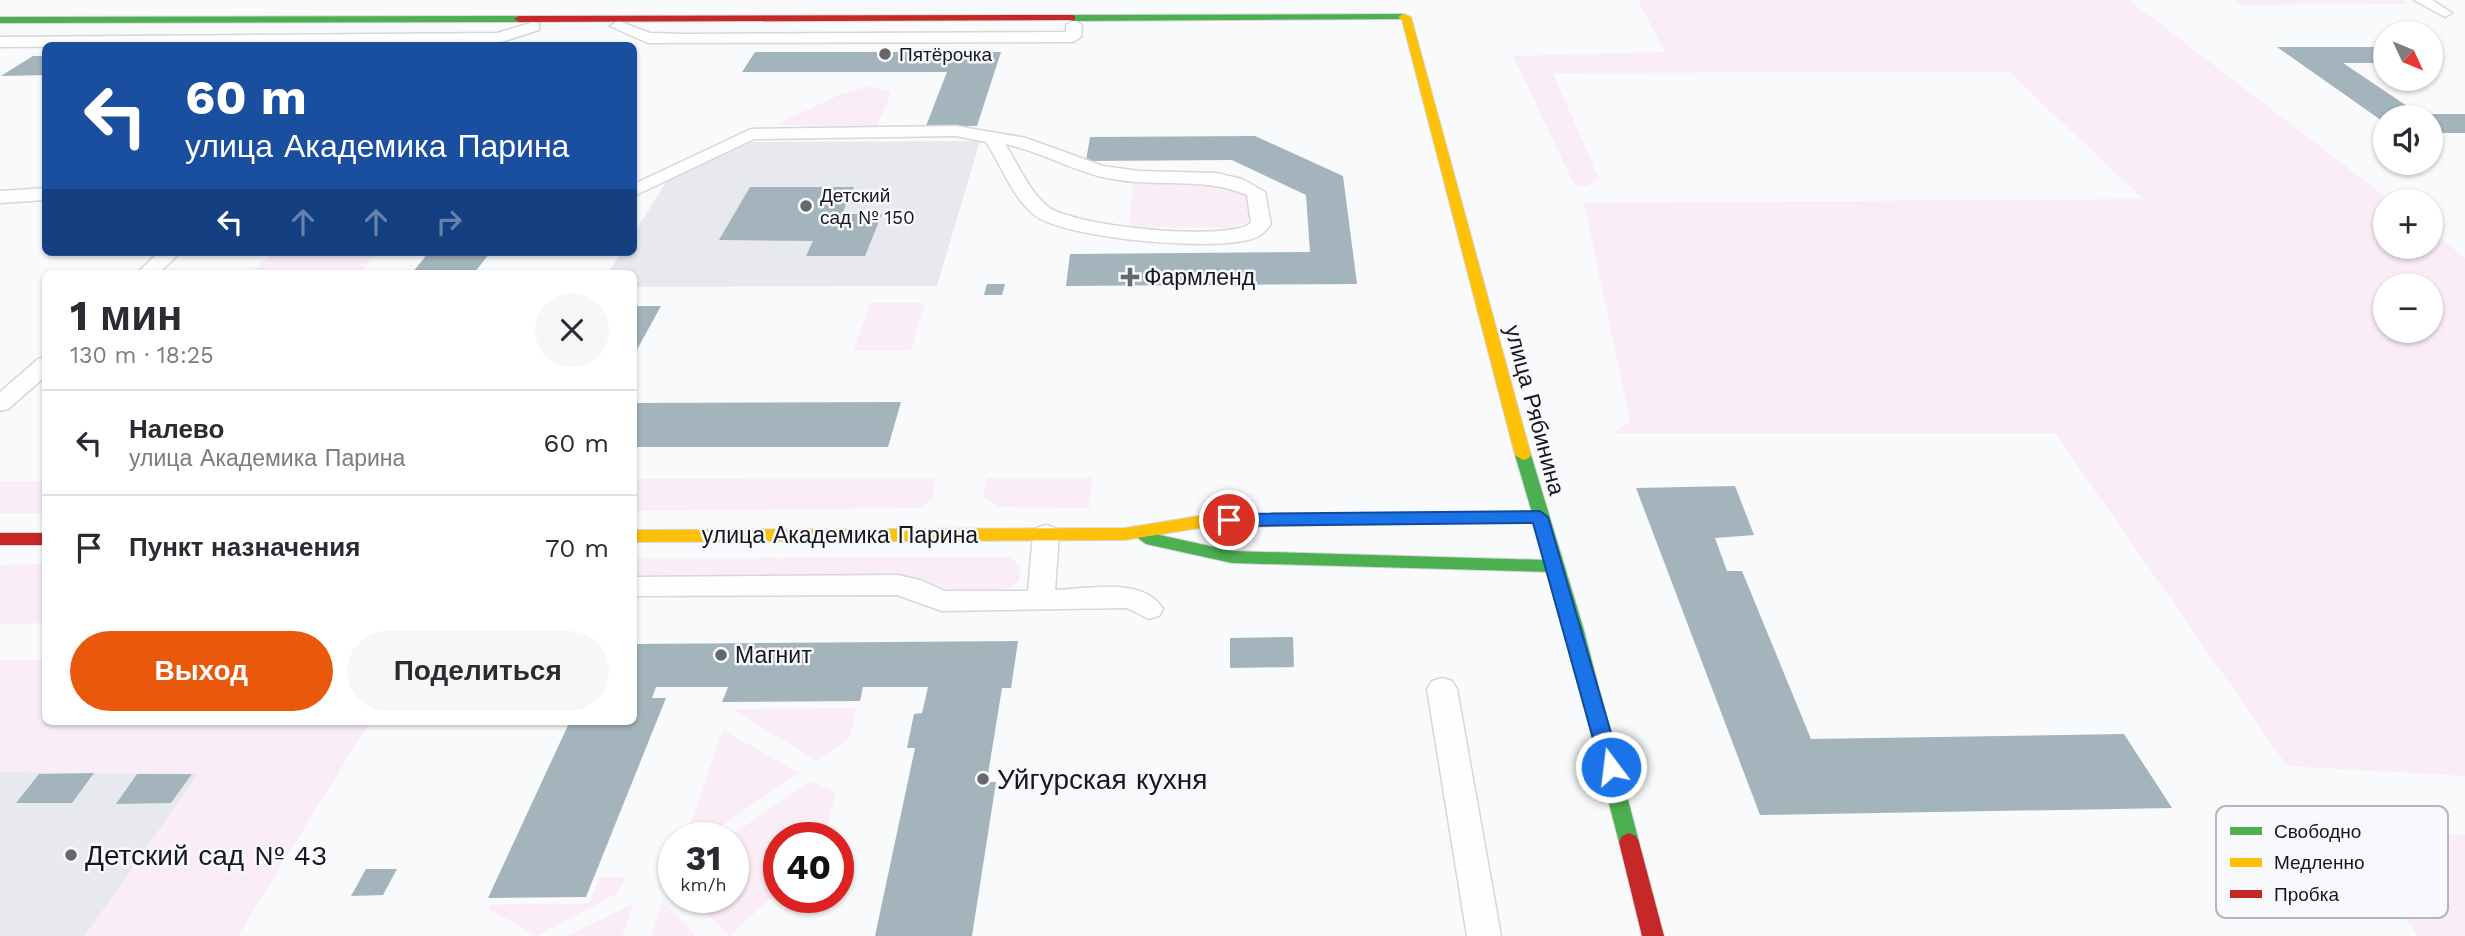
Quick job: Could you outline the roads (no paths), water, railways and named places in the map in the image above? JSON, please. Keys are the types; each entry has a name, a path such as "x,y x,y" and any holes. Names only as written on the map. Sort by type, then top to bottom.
{"street":[{"path":"2421,0 2445,13"},
{"path":"0,20 1407,21"},
{"path":"0,29 1074,25 1407,21"},
{"name":"улица Рябинина","path":"1407,21 1540,517 1601,728 1653,936"},
{"path":"0,42 498,38 534,27"},
{"path":"637,190 751,134 956,131 1007,138 1100,171 1128,175 1205,175 1234,180 1256,192 1261,224 1252,232 1236,236 1112,232 1073,227 1041,211 992,138"},
{"path":"0,197 42,194"},
{"path":"150,270 166,256"},
{"path":"0,404 42,367"},
{"name":"улица Академика Парина","path":"637,537 1125,534 1205,521 1540,517"},
{"path":"1041,599 1046,534"},
{"name":"улица Академика Парина","path":"1125,534 1232,557 1555,566"},
{"path":"0,539 42,539"},
{"path":"637,587 897,585 910,587 942,601 1132,598 1149,609"},
{"path":"1442,689 1484,936"}],"place":[{"name":"Пятёрочка","path":"885,54"},
{"name":"Детский сад № 150","path":"806,206"},
{"name":"Фармленд","path":"1130,277"},
{"name":"Магнит","path":"721,655"},
{"name":"Уйгурская кухня","path":"983,779"},
{"name":"Детский сад № 43","path":"71,855"}]}
